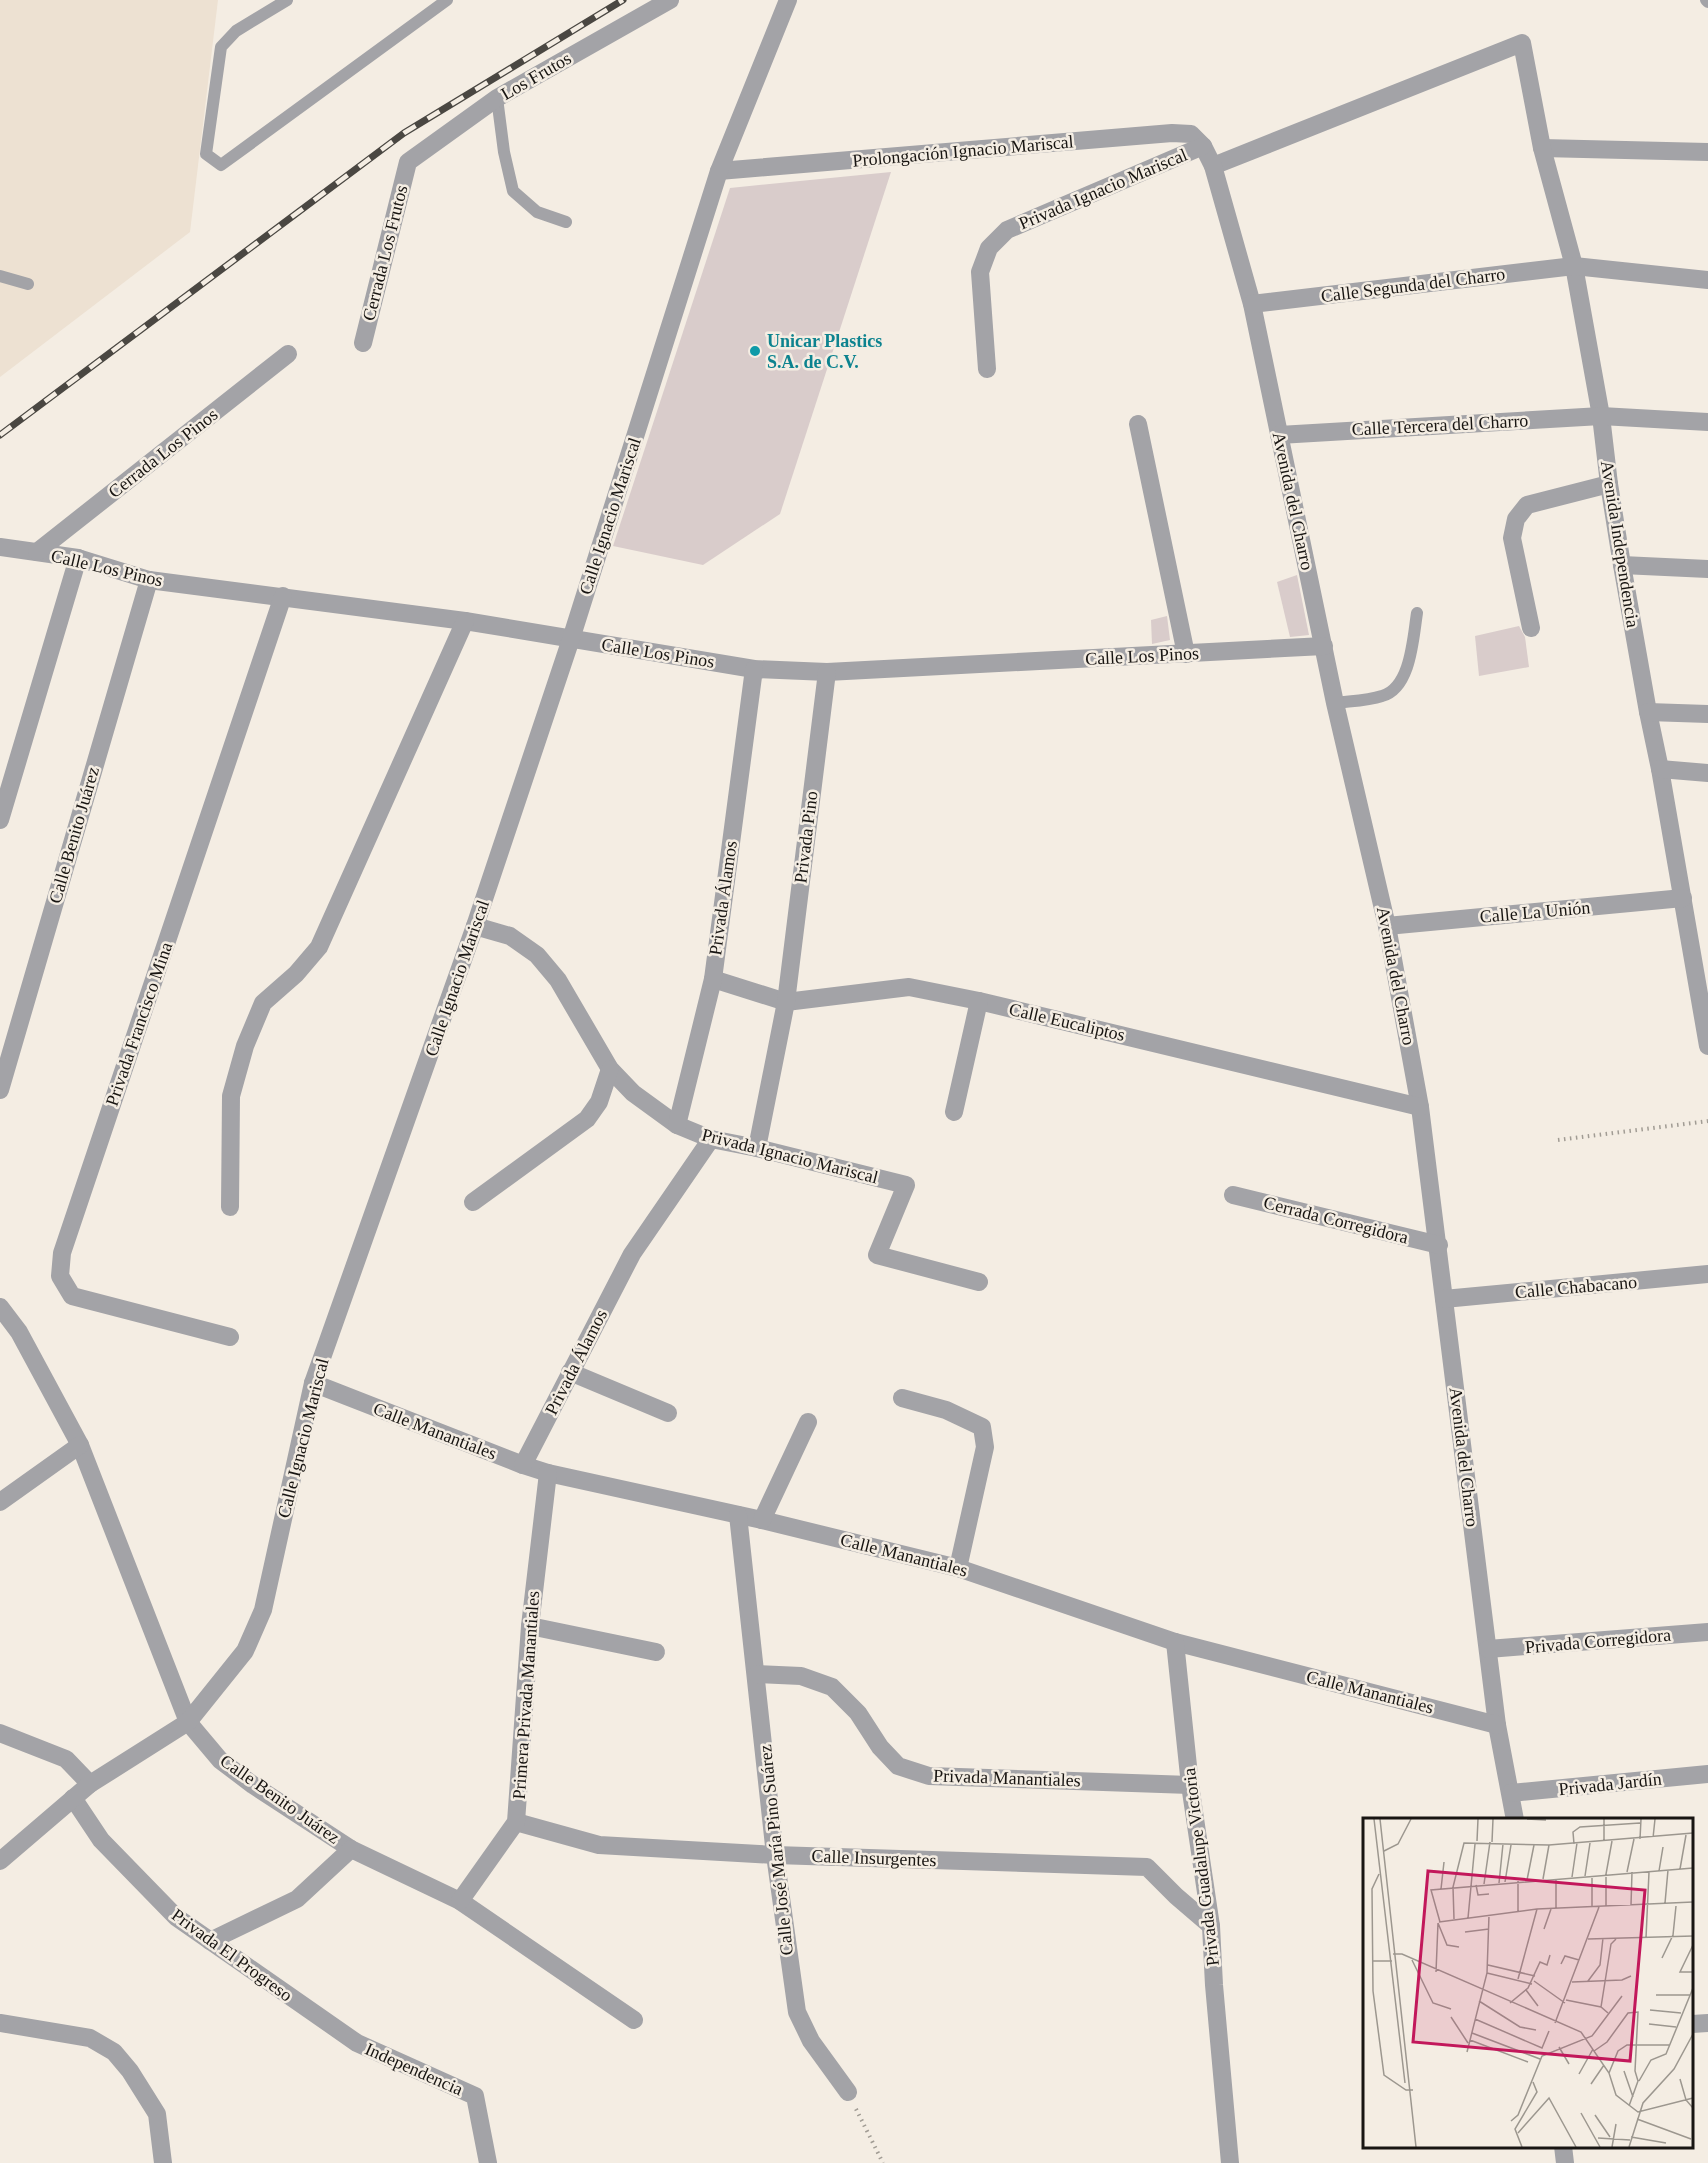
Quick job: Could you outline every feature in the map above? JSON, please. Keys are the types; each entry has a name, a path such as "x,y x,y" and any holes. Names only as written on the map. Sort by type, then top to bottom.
{"street":[{"name":"Los Frutos","path":"408,162 497,98 670,0"},
{"name":"Calle Ignacio Mariscal","path":"0,1861 90,1784 188,1722 245,1651 263,1610 313,1383 475,926 571,639 718,171 788,0"},
{"name":"Avenida Independencia","path":"1213,166 1522,43 1542,148 1574,266 1601,416 1609,484 1648,712 1683,898 1703,985 1708,1046"},
{"name":"Prolongación Ignacio Mariscal","path":"718,171 1172,133 1191,134 1203,146"},
{"name":"Avenida del Charro","path":"1203,146 1213,166 1252,304 1335,703 1387,926 1420,1107 1497,1725 1515,1818"},
{"name":"Privada Ignacio Mariscal","path":"987,369 980,272 989,248 1007,230 1203,146"},
{"path":"1542,148 1708,152"},
{"name":"Cerrada Los Frutos","path":"363,343 408,162"},
{"name":"Calle Segunda del Charro","path":"1252,304 1574,266 1708,280"},
{"name":"Cerrada Los Pinos","path":"37,552 288,354"},
{"name":"Calle Tercera del Charro","path":"1279,435 1601,416 1708,422"},
{"path":"1138,424 1186,654"},
{"path":"1531,628 1512,538 1516,519 1527,505 1609,484"},
{"name":"Calle Los Pinos","path":"0,547 78,558 149,580 465,621 754,669 827,672 1324,646"},
{"path":"0,820 78,558"},
{"path":"1622,565 1708,569"},
{"name":"Calle Benito Juárez","path":"0,1090 149,580"},
{"name":"Privada Francisco Mina","path":"230,1337 72,1296 60,1276 62,1253 283,596"},
{"path":"230,1207 231,1096 244,1046 263,1004 296,974 319,947 465,621"},
{"name":"Privada Álamos","path":"677,1125 712,979 754,669"},
{"name":"Privada Pino","path":"757,1149 786,1002 827,672"},
{"path":"1648,712 1708,714"},
{"path":"1660,769 1708,773"},
{"name":"Calle La Unión","path":"1387,926 1683,898"},
{"name":"Privada Ignacio Mariscal","path":"475,926 510,936 537,955 558,980 610,1069 633,1093 677,1125 711,1139 906,1185 877,1255 979,1282"},
{"name":"Calle Eucaliptos","path":"712,979 786,1002 909,987 979,1001 1420,1107"},
{"path":"954,1112 979,1001"},
{"path":"472,1202 587,1119 599,1102 610,1069"},
{"name":"Privada Álamos","path":"523,1465 632,1254 711,1139"},
{"name":"Cerrada Corregidora","path":"1233,1195 1438,1245"},
{"name":"Calle Chabacano","path":"1444,1299 1708,1274"},
{"name":"Calle Benito Juárez","path":"0,1307 19,1332 80,1445 188,1722 220,1760 253,1785 351,1849 460,1901 634,2020"},
{"path":"570,1372 668,1413"},
{"name":"Calle Manantiales","path":"313,1383 548,1473 762,1520 958,1568 1175,1642 1497,1725"},
{"path":"902,1398 946,1410 982,1427 985,1447 958,1568"},
{"path":"762,1520 808,1422"},
{"path":"0,1502 80,1445"},
{"name":"Primera Privada Manantiales","path":"460,1901 516,1822 530,1626 548,1473"},
{"name":"Calle José María Pino Suárez","path":"738,1515 775,1855 797,2012 811,2041 848,2092"},
{"path":"530,1626 656,1652"},
{"name":"Privada Corregidora","path":"1488,1649 1708,1632"},
{"name":"Privada Guadalupe Victoria","path":"1175,1642 1190,1785 1211,1926 1230,2163"},
{"name":"Privada Manantiales","path":"757,1674 801,1676 832,1687 858,1713 880,1748 898,1766 929,1776 1190,1785"},
{"path":"0,1733 66,1758 90,1784"},
{"name":"Privada Jardín","path":"1511,1793 1708,1774"},
{"name":"Privada El Progreso","path":"73,1798 101,1840 176,1917 357,2043"},
{"name":"Calle Insurgentes","path":"516,1822 599,1845 775,1855 1147,1867 1211,1926"},
{"path":"210,1941 297,1899 351,1849"},
{"path":"0,2023 90,2038 114,2052 130,2071 157,2114 163,2163"},
{"path":"1693,2024 1708,2023"},
{"name":"Independencia","path":"357,2043 475,2096 488,2163"},
{"path":"1563,2148 1565,2163"}],"lane":[{"path":"287,0 236,31 221,47 206,154 221,165 447,0"},
{"path":"497,98 504,152 513,190 537,212 566,222"},
{"path":"0,276 28,284"},
{"path":"1335,703 1384,696 1398,686 1407,669 1417,613"}],"path":[{"path":"1558,1140 1708,1121"},
{"path":"848,2092 883,2163"}],"shaded area":[{"path":"0,0 218,0 190,232 0,377"}],"building":[{"name":"Unicar Plastics S.A. de C.V.","path":"891,172 780,514 703,565 613,546 730,188"},
{"path":"1297,575 1309,635 1290,637 1277,582"},
{"path":"1167,616 1170,640 1152,644 1151,620"},
{"path":"1519,626 1525,637 1529,667 1479,676 1475,636"}],"railway":[{"path":"0,435 404,133 623,0"}],"place":[{"name":"Unicar Plastics S.A. de C.V.","path":"755,351"}]}
